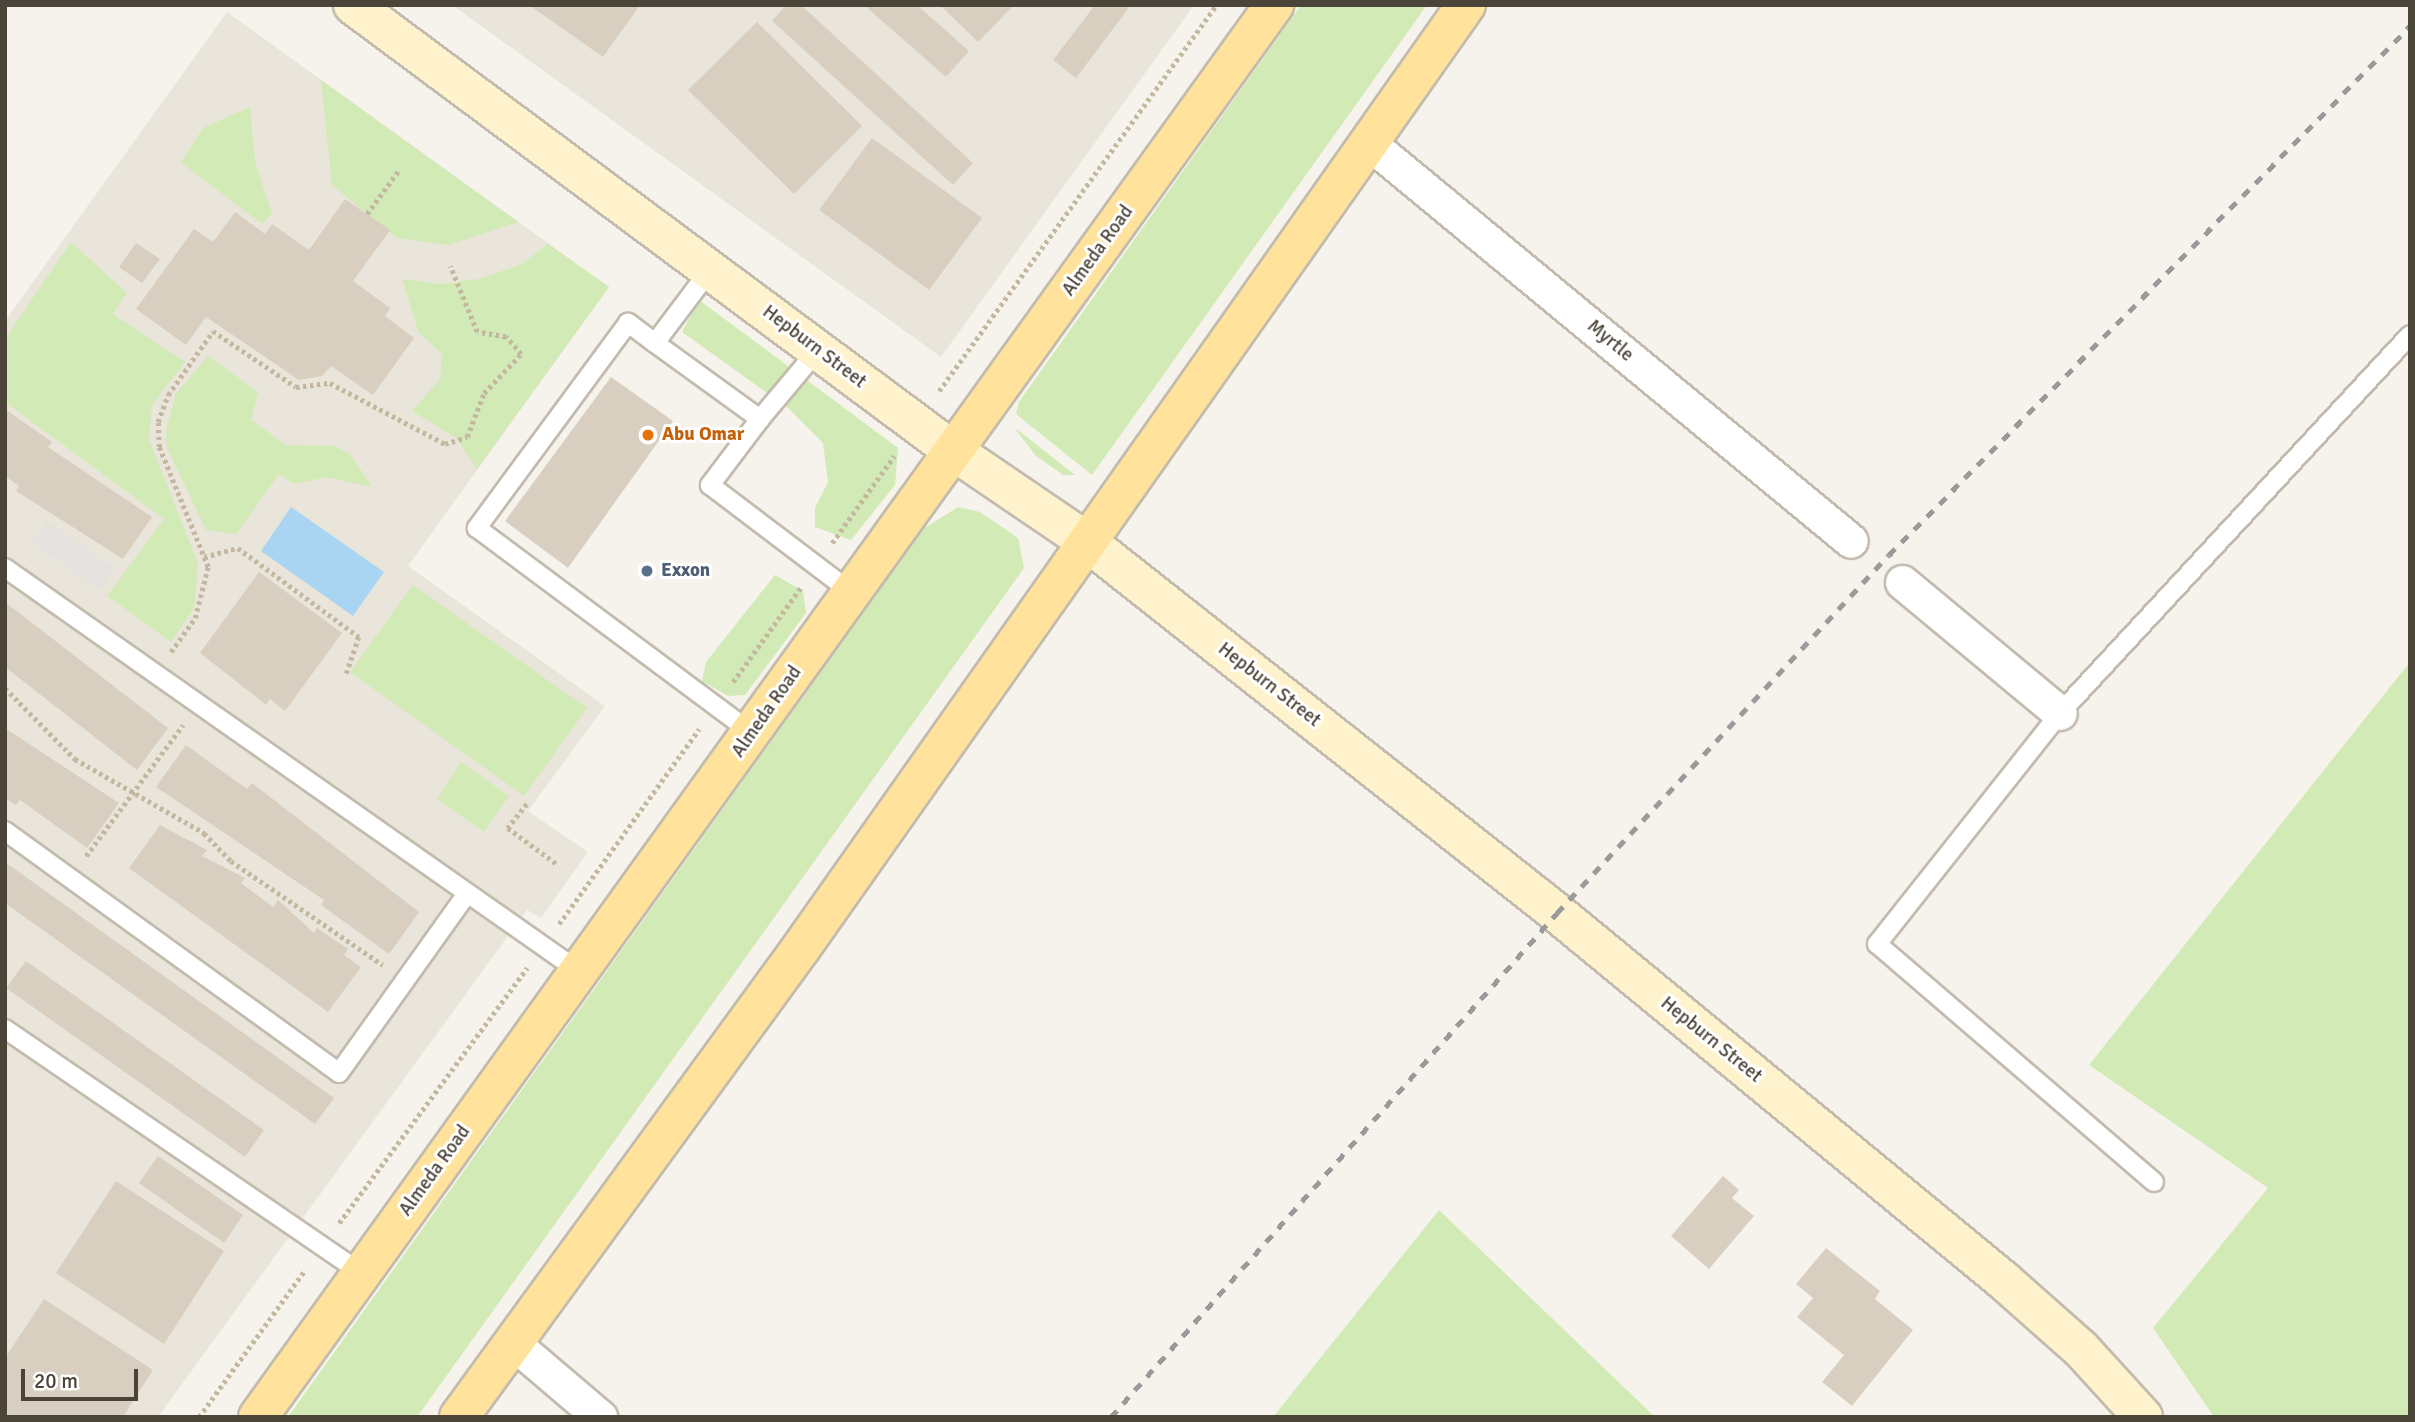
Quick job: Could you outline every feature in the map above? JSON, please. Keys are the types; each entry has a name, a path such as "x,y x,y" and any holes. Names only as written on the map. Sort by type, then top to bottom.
{"main road":[{"name":"Almeda Road","path":"258,1417 1274,5"},
{"path":"459,1417 1466,5"}],"street":[{"name":"Hepburn Street","path":"353,5 952,450 1086,541 1557,913 2003,1280 2081,1349 2143,1417"},
{"name":"Myrtle","path":"1368,142 1851,541"},
{"path":"1902,582 2060,713"},
{"path":"512,1342 600,1417"}],"lane":[{"path":"655,343 710,271"},
{"path":"752,733 477,528 628,323 760,419"},
{"path":"2154,1182 1877,944 2060,713 2410,335"},
{"path":"818,351 760,419 710,485 851,592"},
{"path":"5,568 580,972"},
{"path":"5,831 339,1073 466,894"},
{"path":"5,1029 361,1273"}],"path":[{"path":"943,386 1216,5"},
{"path":"367,214 400,170"},
{"path":"153,674 195,618 205,594 204,557 159,447 159,422 168,395 212,331 296,387 330,383 445,444 467,437 484,393 521,354 506,337 477,332 450,266"},
{"path":"204,557 238,548 359,637 346,675"},
{"path":"5,688 75,759 204,833 231,861 404,980"},
{"path":"70,878 198,705"},
{"path":"527,804 508,828 558,865"}],"shaded area":[{"path":"452,5 1194,5 941,357"},
{"path":"227,12 609,287 408,566 605,706 528,811 588,852 541,918 527,910 158,1417 5,1417 5,321"},
{"path":"47,521 115,568 100,590 32,543"}],"green space":[{"path":"1301,5 1427,5 1092,475 1016,414 1019,402"},
{"path":"321,80 518,222 448,245 397,238 332,185"},
{"path":"250,107 255,161 272,214 262,224 181,163 203,128"},
{"path":"71,242 127,293 113,314 185,362 152,405 149,440 198,563 194,608 171,642 107,596 164,519 5,402 5,339"},
{"path":"548,244 609,287 477,469 456,438 412,411 440,379 442,354 419,333 402,279 440,284 479,279 522,264"},
{"path":"699,300 898,448 895,485 851,540 815,527 815,508 828,482 823,443 788,408 682,332"},
{"path":"208,356 258,392 251,420 286,445 335,446 351,455 372,487 326,477 294,484 279,474 236,534 206,530 167,448 166,430 176,394"},
{"path":"1014,427 1075,475 1063,475 1036,456"},
{"path":"958,507 980,512 1018,538 1024,568 417,1417 288,1417 923,529"},
{"path":"775,575 803,591 806,613 745,695 728,696 702,681 706,662"},
{"path":"413,585 587,708 524,796 350,672"},
{"path":"2410,662 2410,1417 2214,1417 2153,1328 2268,1188 2089,1065"},
{"path":"461,762 509,796 484,832 437,799"},
{"path":"1439,1210 1655,1417 1273,1417"}],"water":[{"path":"291,507 384,572 353,616 261,551"}],"building":[{"path":"529,5 640,5 603,57"},
{"path":"786,5 801,5 973,163 953,185 772,21"},
{"path":"864,5 917,5 969,51 946,77"},
{"path":"940,5 1014,5 978,42"},
{"path":"1095,5 1131,5 1076,78 1053,60"},
{"path":"757,22 862,126 794,194 688,90"},
{"path":"872,138 982,218 929,290 819,210"},
{"path":"345,199 390,230 353,281 390,308 385,316 414,338 373,395 331,366 322,376 299,380 206,317 186,345 136,309 194,229 213,242 235,212 265,234 272,224 309,250"},
{"path":"136,243 160,259 142,283 119,267"},
{"path":"611,377 673,421 568,568 505,521"},
{"path":"5,409 52,442 48,447 152,517 123,559 16,491 19,486 5,476"},
{"path":"259,572 342,633 285,711 270,699 266,705 200,653"},
{"path":"5,602 168,728 137,770 5,667"},
{"path":"5,728 119,803 87,848 20,800 16,805 5,798"},
{"path":"186,745 247,789 252,783 419,912 389,954 321,905 324,900 156,787"},
{"path":"160,825 207,850 202,856 245,878 241,883 273,907 278,900 314,933 317,928 348,949 344,955 361,967 328,1012 129,868"},
{"path":"5,862 334,1098 315,1124 5,903"},
{"path":"26,961 264,1130 245,1157 6,988"},
{"path":"158,1156 243,1215 224,1243 139,1183"},
{"path":"1723,1176 1739,1190 1732,1198 1754,1216 1709,1269 1671,1236"},
{"path":"116,1181 224,1251 164,1344 56,1273"},
{"path":"1826,1248 1880,1291 1875,1299 1913,1330 1852,1406 1822,1382 1844,1355 1797,1317 1813,1298 1796,1284"},
{"path":"44,1299 153,1370 123,1417 5,1417 5,1358"}],"railway":[{"path":"1111,1417 1557,913 1889,555 2410,26"}],"place":[{"name":"Abu Omar","path":"648,435"},
{"name":"Exxon","path":"647,571"}]}
